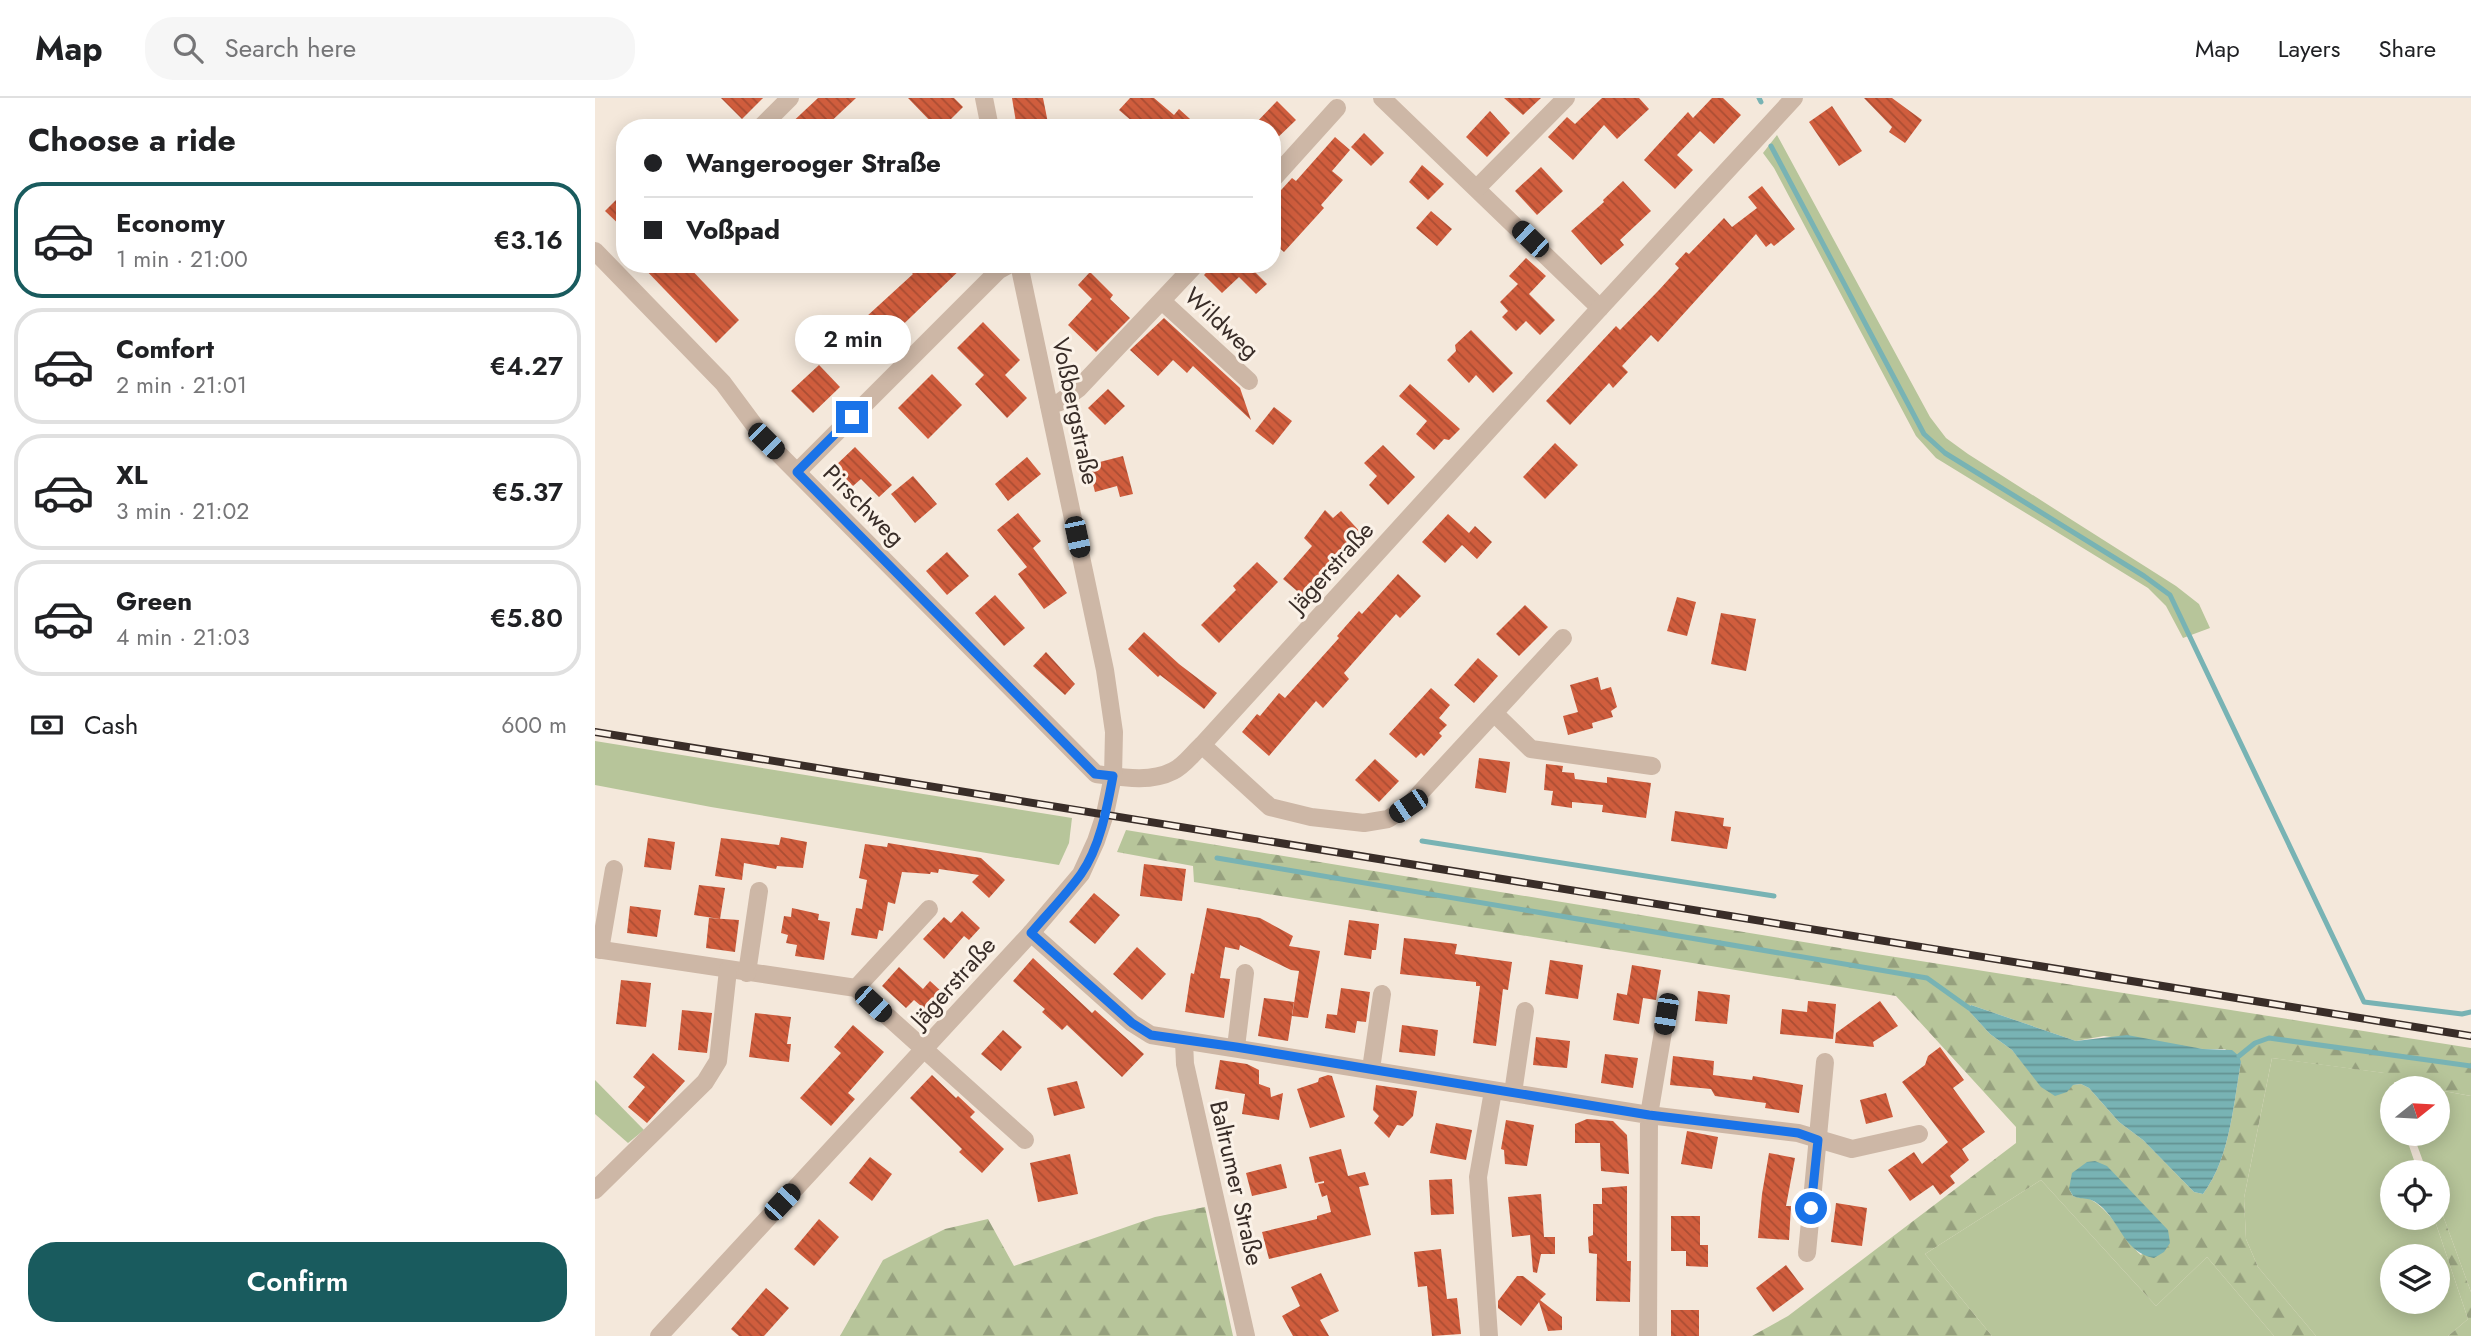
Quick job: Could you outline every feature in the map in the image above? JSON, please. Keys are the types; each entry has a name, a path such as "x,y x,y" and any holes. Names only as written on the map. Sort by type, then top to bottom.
{"street":[{"path":"769,119 790,98"},
{"path":"984,98 988,119"},
{"path":"1382,98 1600,308"},
{"path":"1477,188 1566,98"},
{"name":"Jägerstraße","path":"659,1336 1031,933 1081,874 1105,814 1113,776 1155,777 1175,770 1202,745 1794,98"},
{"path":"1281,170 1336,108"},
{"name":"Pirschweg","path":"595,251 616,264"},
{"name":"Pirschweg","path":"626,273 723,383 766,441 1095,774 1113,776"},
{"path":"797,472 996,273"},
{"name":"Voßbergstraße","path":"1021,273 1105,670 1114,732 1113,776"},
{"name":"Wildweg","path":"1049,405 1078,389 1188,273"},
{"name":"Wildweg","path":"1162,301 1249,382"},
{"path":"1202,745 1270,807 1311,817 1364,823 1388,819 1408,806 1563,638"},
{"path":"1494,713 1531,749 1652,766"},
{"path":"614,869 598,949 856,988 923,1051"},
{"path":"747,973 759,891"},
{"path":"856,988 929,909"},
{"path":"1031,933 1132,1023 1151,1035 1649,1115 1798,1133 1852,1149 1919,1134"},
{"path":"595,1190 705,1083 718,1061 728,970"},
{"path":"1236,1047 1245,973"},
{"path":"1371,1069 1383,994"},
{"path":"1513,1093 1525,1011"},
{"path":"1647,1336 1649,1115 1666,1014"},
{"name":"Baltrumer Straße","path":"1184,1041 1185,1064 1246,1336"},
{"name":"Jägerstraße","path":"923,1051 1025,1140"},
{"path":"1807,1253 1825,1062"},
{"path":"1489,1336 1478,1177 1493,1091"}],"green space":[{"path":"1777,135 1930,417 1946,438 2176,586 2199,604 2210,628 2183,638 2166,606 2148,588 1936,458 1916,436 1774,168 1763,153"},
{"path":"595,741 1072,818 1069,843 1059,865 595,785"},
{"path":"1126,830 1870,953 2471,1048 2471,1096 2450,1092 2450,1076 2385,1076 2384,1073 2272,1058 2244,1198 2246,1239 2258,1267 2316,1336 2274,1336 2207,1257 2156,1306 2041,1180 1925,1254 1992,1336 1752,1336 1788,1316 2016,1143 2016,1127 1896,996 1194,882 1193,866 1117,852","holes":["1971,1005 2076,1041 2104,1036 2203,1049 2225,1049 2241,1062 2225,1148 2203,1194 2194,1192 2143,1140 2119,1122 2089,1088 2081,1084 2073,1085 2026,1067 2012,1050 1990,1034 1968,1010","2069,1189 2168,1230 2141,1255 2100,1206 2090,1199 2073,1196"]},
{"path":"2272,1058 2385,1073 2386,1076 2380,1076 2380,1146 2409,1146 2414,1160 2380,1160 2380,1230 2438,1230 2443,1244 2380,1244 2380,1314 2450,1314 2450,1266 2468,1319 2448,1336 2316,1336 2258,1267 2246,1239 2244,1198"},
{"path":"595,1080 644,1130 628,1143 595,1114"},
{"path":"2450,1092 2471,1096 2471,1292 2448,1230 2450,1160 2423,1160 2417,1146 2450,1146"},
{"path":"2041,1180 2156,1306 2207,1257 2274,1336 1992,1336 1925,1254"},
{"path":"1205,1207 1233,1336 840,1336 883,1260 945,1229 988,1219 1014,1266 1155,1217"},
{"path":"2438,1230 2448,1230 2471,1292 2471,1336 2448,1336 2468,1319 2450,1266 2450,1244 2443,1244"}],"water":[{"path":"1971,1005 2076,1041 2127,1035 2203,1049 2232,1050 2241,1062 2229,1131 2219,1164 2203,1194 2194,1192 2143,1140 2119,1122 2089,1088 2081,1084 2073,1085 2067,1092 2055,1096 2041,1087 2012,1050 1990,1034 1968,1010"},
{"path":"2095,1161 2107,1166 2168,1230 2170,1243 2164,1252 2154,1258 2144,1255 2130,1245 2103,1208 2091,1200 2073,1196 2069,1189 2072,1173 2087,1162"}],"building":[{"path":"721,98 763,98 742,119"},
{"path":"818,98 856,98 834,119 796,119"},
{"path":"908,98 954,98 963,107 951,119 928,119"},
{"path":"1012,98 1043,98 1047,119 1016,119"},
{"path":"1130,98 1154,98 1174,115 1179,109 1190,119 1130,119 1119,110"},
{"path":"1504,98 1541,98 1523,115"},
{"path":"1602,98 1639,98 1649,109 1617,139 1604,125 1573,160 1548,137 1567,117 1575,124"},
{"path":"1712,98 1723,98 1741,115 1714,144 1700,131 1677,155 1693,170 1675,189 1644,160 1688,112 1693,118"},
{"path":"1864,98 1892,98 1922,120 1905,143 1889,132 1892,127"},
{"path":"1277,101 1296,120 1281,134 1281,119 1260,119"},
{"path":"1832,106 1862,151 1839,166 1809,122"},
{"path":"1490,111 1510,133 1487,157 1466,137"},
{"path":"1364,133 1384,153 1371,166 1351,147"},
{"path":"1335,137 1350,150 1332,171 1343,180 1321,205 1324,208 1284,252 1281,250 1281,190 1292,178 1296,181"},
{"path":"1422,165 1444,184 1428,200 1409,182"},
{"path":"1541,167 1563,191 1537,215 1515,191"},
{"path":"1623,181 1651,211 1620,240 1624,245 1601,265 1571,231"},
{"path":"1762,186 1795,229 1774,246 1771,243 1766,247 1756,234 1658,342 1651,335 1622,366 1628,372 1613,388 1609,383 1570,425 1546,401 1616,326 1620,330 1659,290 1679,268 1675,264 1686,252 1689,254 1724,218 1732,227 1757,208 1748,197"},
{"path":"616,200 616,221 605,211"},
{"path":"1431,211 1452,229 1437,246 1416,228"},
{"path":"1526,258 1546,276 1529,294 1555,320 1540,335 1526,321 1516,331 1502,317 1508,311 1500,302 1518,284 1509,276"},
{"path":"649,273 695,273 739,320 716,343"},
{"path":"957,273 887,340 866,317 913,274"},
{"path":"1091,273 1113,295 1110,299 1130,318 1096,352 1068,325 1092,299 1078,285"},
{"path":"1256,273 1267,284 1256,294 1239,277 1222,293 1204,275"},
{"path":"1164,318 1240,388 1251,420 1193,366 1187,373 1173,360 1158,376 1130,350"},
{"path":"983,322 1020,360 1005,375 1027,398 1007,418 975,384 984,375 957,348"},
{"path":"1471,330 1513,373 1493,393 1476,375 1469,383 1447,360 1456,351 1455,345"},
{"path":"819,365 840,387 813,413 791,391"},
{"path":"932,374 962,405 928,439 898,408"},
{"path":"1410,384 1460,429 1449,440 1444,439 1434,450 1416,434 1427,421 1399,396"},
{"path":"1108,389 1125,406 1105,425 1088,408"},
{"path":"1274,407 1292,421 1273,445 1255,431"},
{"path":"1555,443 1578,465 1545,499 1523,477"},
{"path":"1383,445 1415,477 1388,505 1369,485 1377,476 1364,463"},
{"path":"855,447 892,485 879,497 861,479 853,486 834,467"},
{"path":"1123,456 1133,494 1120,497 1117,486 1095,492 1088,465"},
{"path":"1027,457 1041,474 1008,501 995,484"},
{"path":"913,476 937,504 915,523 891,494"},
{"path":"1325,510 1333,518 1341,511 1363,535 1303,596 1283,579 1312,546 1304,538"},
{"path":"1018,513 1041,541 1033,548 1067,593 1044,609 1018,574 1027,567 997,530"},
{"path":"1448,514 1469,533 1475,526 1492,542 1477,559 1462,545 1445,563 1422,542"},
{"path":"947,552 969,576 947,595 926,571"},
{"path":"1257,562 1278,582 1219,643 1201,625 1236,590 1233,586"},
{"path":"1398,574 1421,596 1400,618 1396,614 1344,673 1349,679 1323,708 1316,701 1269,756 1242,732 1279,693 1285,698 1339,638 1337,636 1359,611 1362,614"},
{"path":"995,595 1025,628 1004,646 975,613"},
{"path":"1677,597 1696,602 1687,636 1667,631"},
{"path":"1525,605 1548,627 1519,656 1496,634"},
{"path":"1721,613 1756,619 1746,671 1711,664"},
{"path":"1144,632 1179,664 1217,693 1204,709 1160,675 1158,677 1128,649"},
{"path":"1046,652 1075,684 1065,695 1033,666"},
{"path":"1478,658 1498,676 1474,703 1454,685"},
{"path":"1598,677 1601,690 1611,687 1617,707 1611,711 1613,717 1592,723 1593,728 1568,735 1563,716 1578,712 1570,685"},
{"path":"1431,688 1450,705 1439,718 1447,725 1439,733 1442,736 1424,756 1421,753 1416,758 1389,734"},
{"path":"1479,758 1510,762 1506,793 1475,788"},
{"path":"1375,759 1399,781 1379,802 1355,780"},
{"path":"1546,764 1563,766 1562,772 1574,773 1575,779 1607,783 1607,777 1651,783 1646,818 1602,812 1603,805 1572,802 1572,808 1551,805 1553,791 1544,790"},
{"path":"1675,811 1724,818 1723,826 1731,827 1727,849 1671,841"},
{"path":"781,837 807,842 803,868 777,866 776,869 744,863 742,880 715,876 721,838 779,845"},
{"path":"648,838 675,842 671,870 644,867"},
{"path":"888,843 981,858 1005,880 989,898 972,882 979,875 939,869 938,873 930,874 902,872 895,904 888,902 883,931 879,930 877,939 851,935 856,908 862,909 867,880 859,878 865,844 887,847"},
{"path":"1144,864 1186,869 1182,901 1140,896"},
{"path":"699,885 725,888 720,919 694,915"},
{"path":"1094,893 1120,915 1095,944 1069,922"},
{"path":"630,906 661,910 657,937 627,933"},
{"path":"792,908 819,914 818,920 830,922 824,960 795,956 797,945 786,943 788,935 781,933 784,916 791,917"},
{"path":"1207,908 1260,918 1293,936 1289,946 1320,951 1308,1018 1292,1016 1299,971 1291,970 1240,945 1239,950 1225,947 1220,978 1230,979 1224,1018 1185,1012 1191,973 1194,974"},
{"path":"962,911 980,928 969,940 964,936 944,959 923,939 944,917 951,923"},
{"path":"709,918 739,920 735,952 706,948"},
{"path":"1349,920 1379,924 1376,950 1372,950 1371,959 1344,955"},
{"path":"1404,938 1457,944 1455,954 1512,962 1508,990 1503,989 1496,1046 1473,1043 1480,986 1476,986 1476,982 1400,974"},
{"path":"1137,947 1166,974 1142,1000 1113,974"},
{"path":"1033,958 1092,1013 1095,1010 1144,1054 1122,1077 1067,1025 1062,1030 1042,1012 1045,1009 1013,981"},
{"path":"1550,960 1583,965 1578,999 1545,994"},
{"path":"1632,965 1661,970 1656,1000 1643,998 1639,1024 1613,1020 1617,993 1627,995"},
{"path":"899,967 923,989 930,981 943,993 927,1011 914,1000 906,1008 882,986"},
{"path":"621,980 651,983 646,1027 616,1024"},
{"path":"1341,988 1370,992 1366,1022 1357,1021 1355,1033 1325,1028 1327,1014 1337,1015"},
{"path":"1698,991 1730,995 1727,1024 1695,1021"},
{"path":"1264,998 1294,1002 1288,1041 1258,1036"},
{"path":"1808,1001 1836,1004 1833,1039 1780,1034 1782,1009 1807,1012"},
{"path":"1880,1001 1898,1026 1873,1042 1874,1047 1835,1043 1836,1033"},
{"path":"682,1010 712,1013 707,1053 678,1050"},
{"path":"755,1013 791,1017 787,1044 791,1044 789,1062 749,1057"},
{"path":"853,1025 884,1052 848,1093 855,1099 831,1126 800,1098 841,1053 834,1047"},
{"path":"1402,1025 1438,1030 1435,1056 1399,1052"},
{"path":"1003,1030 1022,1047 1001,1071 981,1054"},
{"path":"1536,1037 1570,1041 1567,1068 1533,1065"},
{"path":"1940,1047 1964,1080 1953,1088 1985,1132 1962,1149 1969,1160 1950,1176 1955,1183 1940,1195 1933,1185 1910,1201 1888,1170 1914,1152 1922,1164 1948,1142 1902,1082 1925,1065 1928,1056"},
{"path":"653,1053 685,1081 647,1123 628,1107 645,1087 633,1077"},
{"path":"1605,1054 1638,1058 1633,1088 1601,1083"},
{"path":"1673,1056 1714,1061 1713,1075 1752,1080 1753,1076 1803,1085 1799,1113 1765,1108 1766,1103 1715,1096 1711,1089 1670,1085"},
{"path":"1220,1060 1247,1064 1259,1070 1259,1084 1270,1088 1271,1097 1283,1093 1279,1120 1242,1114 1245,1094 1215,1089"},
{"path":"932,1075 975,1112 970,1117 1004,1149 982,1173 959,1152 962,1149 910,1098"},
{"path":"1332,1076 1345,1117 1310,1128 1297,1089 1318,1082 1319,1078"},
{"path":"1077,1081 1085,1108 1054,1116 1047,1088"},
{"path":"1376,1085 1417,1091 1413,1116 1403,1126 1397,1125 1389,1138 1374,1123 1379,1116 1373,1110"},
{"path":"1886,1093 1893,1117 1866,1124 1860,1100"},
{"path":"1587,1119 1613,1121 1627,1135 1629,1174 1601,1171 1600,1143 1575,1143 1575,1124"},
{"path":"1506,1120 1534,1125 1527,1166 1505,1164 1504,1150 1501,1149"},
{"path":"1436,1123 1472,1130 1466,1160 1430,1153"},
{"path":"1687,1131 1718,1137 1712,1169 1681,1164"},
{"path":"1341,1149 1348,1176 1365,1172 1369,1185 1359,1187 1371,1235 1269,1259 1262,1232 1317,1219 1317,1216 1331,1212 1327,1195 1322,1197 1318,1184 1324,1181 1315,1183 1309,1157"},
{"path":"1769,1153 1795,1158 1786,1206 1791,1206 1789,1240 1758,1238"},
{"path":"1070,1154 1078,1194 1038,1202 1030,1163"},
{"path":"870,1157 892,1174 872,1201 849,1183"},
{"path":"1281,1164 1287,1188 1252,1196 1246,1173"},
{"path":"1452,1179 1454,1214 1431,1215 1429,1180"},
{"path":"1627,1186 1630,1302 1596,1301 1597,1254 1589,1253 1588,1237 1593,1235 1593,1204 1602,1204 1602,1188"},
{"path":"1541,1194 1544,1237 1555,1237 1555,1254 1541,1254 1537,1273 1533,1272 1530,1235 1512,1237 1508,1197"},
{"path":"1836,1203 1867,1208 1862,1246 1831,1242"},
{"path":"1671,1216 1700,1216 1700,1245 1708,1245 1708,1267 1686,1266 1686,1251 1671,1251"},
{"path":"819,1219 839,1237 814,1266 794,1249"},
{"path":"1441,1249 1447,1299 1457,1298 1461,1334 1432,1336 1427,1286 1418,1287 1414,1252"},
{"path":"1786,1265 1804,1289 1773,1312 1756,1288"},
{"path":"1321,1273 1339,1311 1320,1320 1329,1336 1293,1336 1282,1316 1300,1306 1291,1287"},
{"path":"1517,1276 1523,1276 1546,1294 1540,1300 1562,1317 1562,1330 1548,1331 1539,1302 1521,1326 1498,1308 1498,1301"},
{"path":"766,1288 789,1308 764,1336 739,1336 731,1329"},
{"path":"1671,1310 1699,1310 1699,1336 1671,1336"}],"waterway":[{"path":"1759,98 1761,102"},
{"path":"1771,146 1924,434 1945,453 2144,576 2170,595 2364,1002 2462,1014 2471,1012"},
{"path":"1422,841 1774,896"},
{"path":"1217,858 1927,978 1969,1008"},
{"path":"2239,1056 2255,1043 2269,1038 2471,1066"}],"railway":[{"path":"595,732 2471,1036"}],"route":[{"path":"852,417 797,472 1095,774 1113,776 1105,814 1087,863 1081,874 1031,933 1132,1023 1151,1035 1184,1041 1236,1047 1649,1115 1798,1133 1818,1140 1811,1208"}]}
